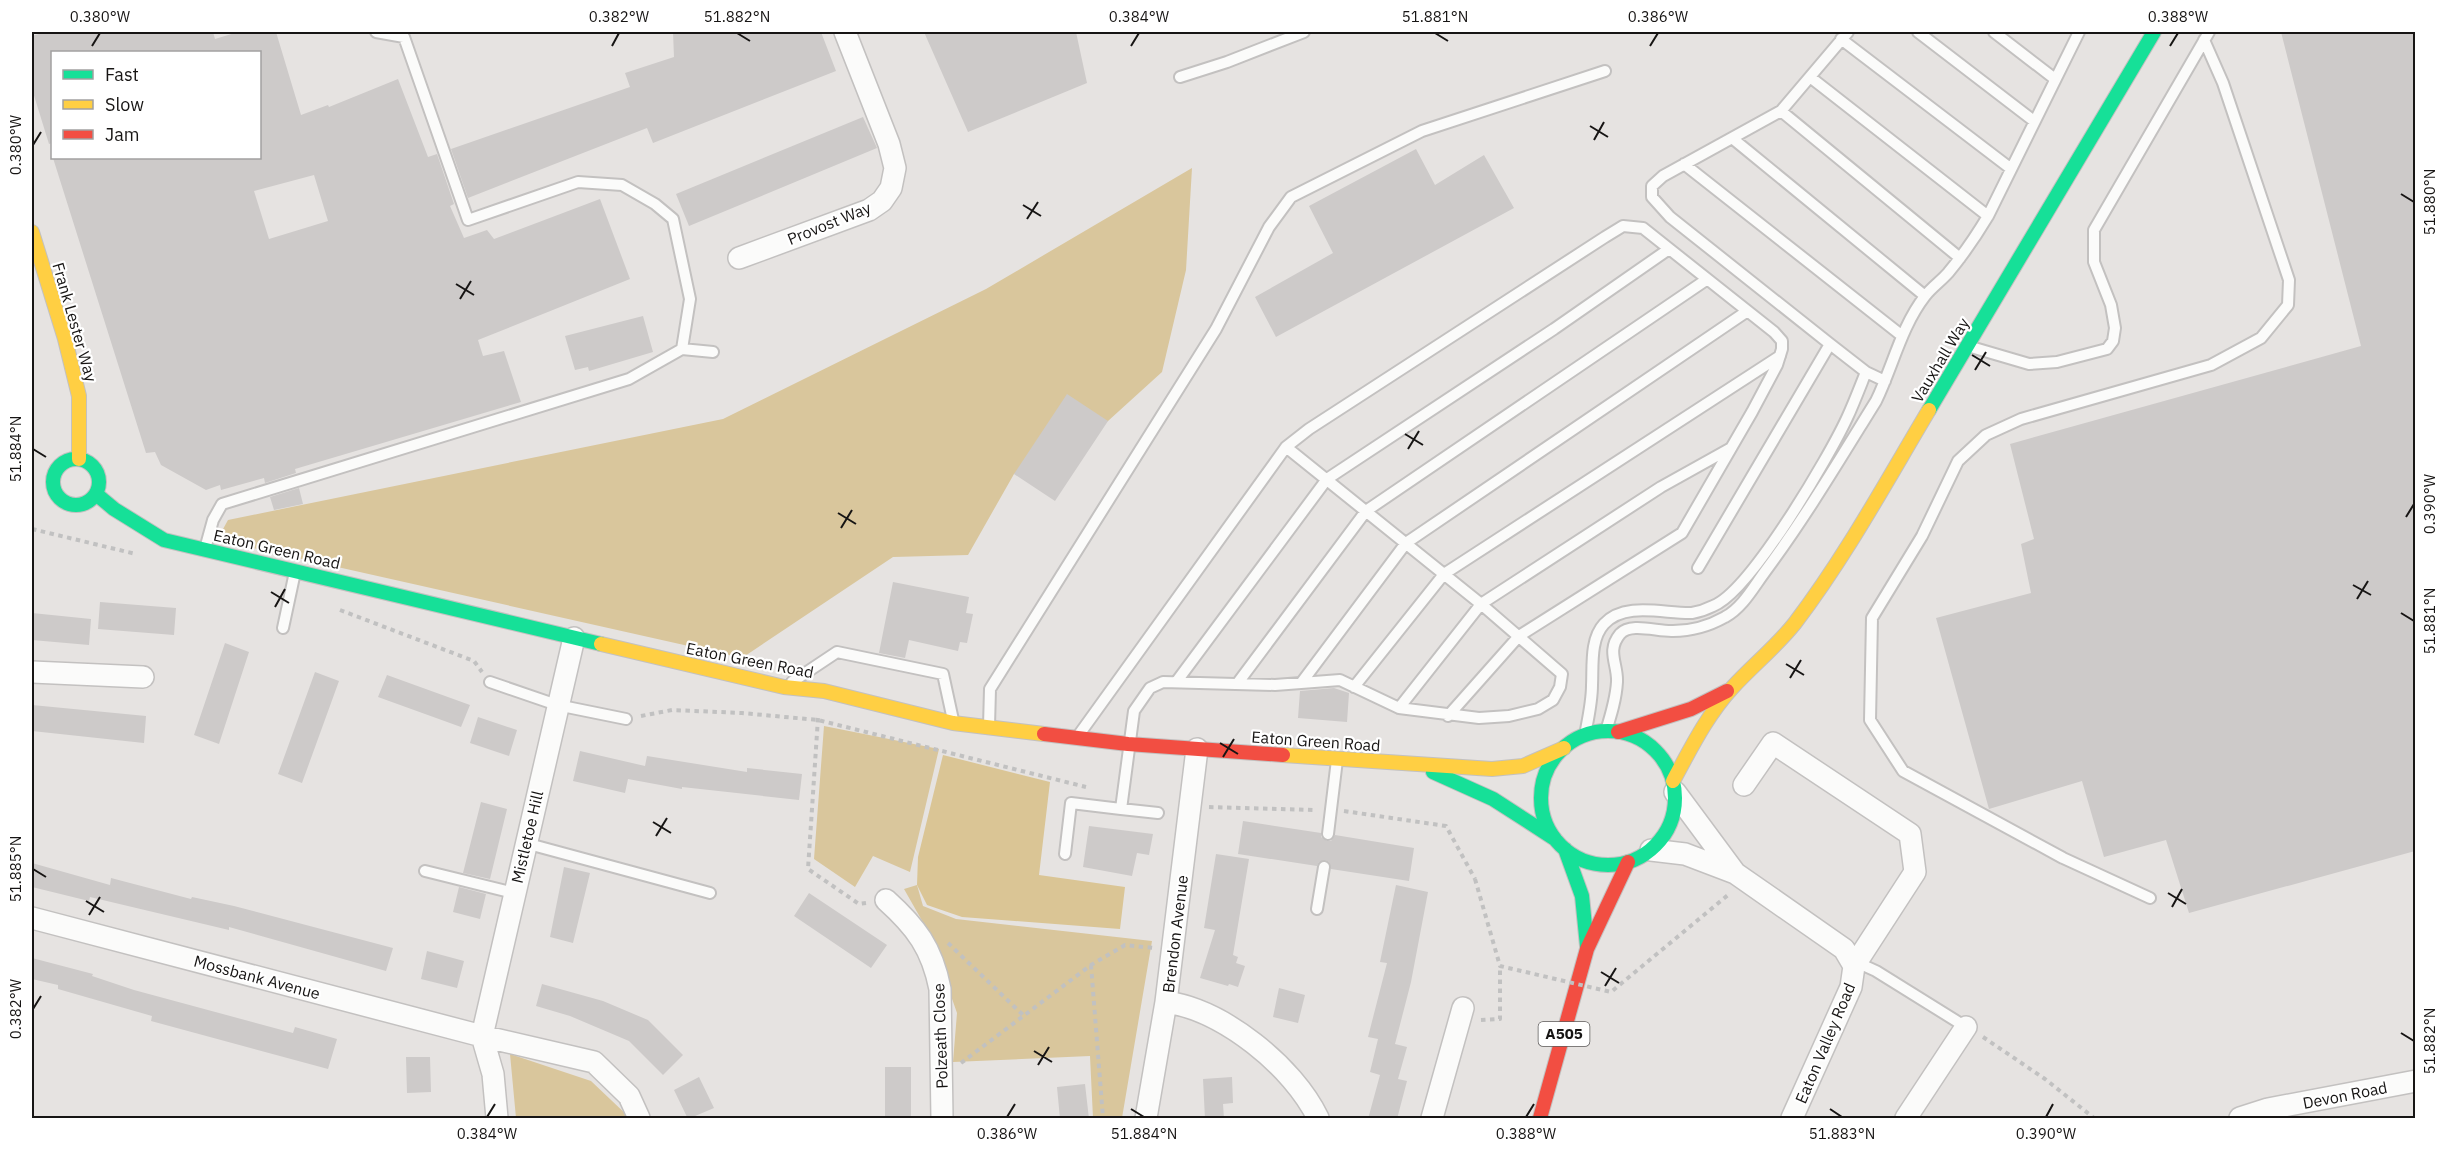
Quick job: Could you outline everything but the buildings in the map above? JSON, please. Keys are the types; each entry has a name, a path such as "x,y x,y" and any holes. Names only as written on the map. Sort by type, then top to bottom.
{"street":[{"name":"Provost Way","path":"739,258 869,210 882,201 891,188 896,168 889,144 845,32"},
{"name":"Vauxhall Way","path":"1674,786 1699,734 1731,689 1759,663 1794,624 1834,566 1881,492 2154,32"},
{"name":"Frank Lester Way","path":"32,232 65,339 79,396 79,459"},
{"path":"71,459 79,459 92,465 99,485 96,494 86,503 70,504 48,490 58,467 71,459"},
{"name":"Eaton Green Road","path":"96,494 114,509 164,540 295,569 784,687 824,691 953,723 1128,744 1419,766 1492,769 1524,766 1564,747"},
{"name":"Mistletoe Hill","path":"482,1036 513,892 574,638"},
{"path":"32,672 143,677"},
{"name":"Vauxhall Way","path":"1612,731 1691,709 1731,689"},
{"path":"1612,731 1636,737 1654,749 1668,766 1674,786 1675,808 1664,836 1651,850 1629,862 1601,865 1580,859 1555,839 1547,824 1542,806 1543,783 1552,762 1564,747 1585,735 1612,731"},
{"path":"1651,850 1685,854 1735,873 1844,949 1854,966 1915,872 1910,834 1773,743 1744,785"},
{"name":"Brendon Avenue","path":"1146,1119 1166,1002 1197,748"},
{"name":"Eaton Green Road","path":"1419,766 1493,800 1555,839"},
{"path":"1674,786 1735,873"},
{"name":"A505","path":"1565,849 1578,874 1584,898 1587,949"},
{"name":"A505","path":"1540,1119 1587,949 1629,862"},
{"name":"Polzeath Close","path":"886,900 907,919 928,947 936,968 940,989 942,1119"},
{"name":"Mossbank Avenue","path":"32,918 482,1036 594,1062 629,1096 639,1119"},
{"name":"Eaton Valley Road","path":"1792,1119 1851,987 1854,966"},
{"path":"1166,1002 1199,1010 1244,1036 1272,1059 1296,1087 1318,1119"},
{"path":"1432,1119 1463,1008"},
{"path":"1906,1119 1966,1027"},
{"path":"482,1036 493,1074 497,1119"},
{"name":"Devon Road","path":"2240,1119 2268,1109 2415,1081"}],"lane":[{"path":"376,32 404,37 468,220 578,182 622,185 655,204 673,219 690,299 682,349"},
{"path":"1180,77 1227,62 1304,32"},
{"path":"1918,32 2034,121"},
{"path":"1994,32 2055,79"},
{"path":"1612,731 1617,678 1612,656 1621,633 1631,628 1674,631 1704,627 1728,616 1744,601 1797,530 1876,401 1886,381 1901,335 1925,296 1960,258 1988,216 2076,33"},
{"path":"1886,381 1866,372 1670,217 1652,197 1652,186 1663,176 1781,111 1844,35 2010,168"},
{"path":"1967,346 2029,364 2057,362 2107,349 2113,341 2115,328 2111,305 2094,262 2094,230 2207,36"},
{"path":"2150,898 2063,858 1903,771 1870,720 1872,618 1922,536 1958,460 1986,435 2021,419 2211,365 2261,338 2288,305 2289,280 2207,36"},
{"path":"989,728 990,689 1216,329 1269,227 1291,197 1422,131 1605,71"},
{"path":"1810,77 1988,216"},
{"path":"1781,111 1960,258"},
{"path":"1732,138 1925,296"},
{"path":"1684,164 1901,335"},
{"path":"1076,738 1286,447 1309,429 1623,226 1643,228 1774,332 1782,341 1780,356 1752,412 1682,533 1519,636 1448,716"},
{"path":"1177,681 1327,479 1554,329 1669,249"},
{"path":"1237,684 1366,511 1706,280"},
{"path":"1302,682 1406,543 1746,312"},
{"path":"1698,568 1830,344"},
{"path":"205,549 213,520 222,504 629,379 682,349 713,352"},
{"path":"1354,687 1444,574 1780,356"},
{"path":"1585,735 1593,686 1592,663 1602,626 1613,616 1626,612 1693,613 1715,606 1727,599 1745,582 1817,472 1847,419 1866,372"},
{"path":"1121,809 1134,711 1150,688 1163,682 1275,685 1340,680 1400,708 1448,716 1479,718 1509,716 1538,709 1554,700 1560,687 1562,674 1519,636 1286,447"},
{"path":"1400,708 1481,604 1661,487 1731,447"},
{"path":"283,628 295,569"},
{"path":"784,687 837,652 943,674 953,723"},
{"path":"490,682 557,705 626,719"},
{"path":"1328,834 1338,759"},
{"path":"1065,854 1071,803 1158,813"},
{"path":"525,843 710,892"},
{"path":"1317,909 1324,867"},
{"path":"425,871 513,892"},
{"path":"1854,966 1865,966 1876,971 1966,1027"}],"path":[{"path":"824,691 818,708 808,869 859,904 886,900"},
{"path":"626,719 672,710 818,720 1102,791 1123,794"},
{"path":"1190,805 1331,811 1446,826 1475,879 1500,966 1500,1019"},
{"path":"1500,966 1611,992 1728,895"},
{"path":"947,942 1023,1016"},
{"path":"942,1078 1091,965 1125,945 1173,951"},
{"path":"1091,965 1103,1119"},
{"path":"1966,1027 2028,1066 2094,1119"}],"shaded area":[{"path":"1192,168 1186,270 1162,372 1108,421 1014,474 968,555 893,557 742,658 217,540 228,520 723,419 986,289"},
{"path":"824,726 939,749 910,872 873,856 855,887 814,859"},
{"path":"943,755 1050,782 1039,875 1125,887 1120,929 962,917 927,905 917,885 918,857"},
{"path":"917,885 923,906 956,919 1152,941 1122,1118 1093,1118 1090,1056 953,1062 957,1013 929,933 904,889"},
{"path":"510,1054 591,1081 630,1118 516,1118"}],"traffic: fast":[{"path":"1929,410 2154,32"},
{"path":"76,459 92,466 99,482 92,498 76,505 60,498 53,482 60,466 76,459"},
{"path":"96,494 114,509 164,540 601,644"},
{"path":"1608,731 1633,737 1655,751 1669,773 1675,798 1669,823 1655,845 1633,859 1608,865 1583,859 1561,845 1547,823 1541,798 1547,773 1561,751 1583,737 1608,731"},
{"path":"1433,772 1493,799 1555,839"},
{"path":"1565,849 1582,896 1587,946"}],"traffic: slow":[{"path":"32,232 65,339 79,396 79,459"},
{"path":"1673,781 1723,698 1788,632 1814,598 1929,410"},
{"path":"601,644 784,687 824,691 953,723 1044,734"},
{"path":"1283,755 1492,769 1523,766 1564,748"}],"traffic: jam":[{"path":"1618,732 1691,709 1727,691"},
{"path":"1044,734 1128,744 1283,755"},
{"path":"1540,1118 1587,949 1628,862"}]}
